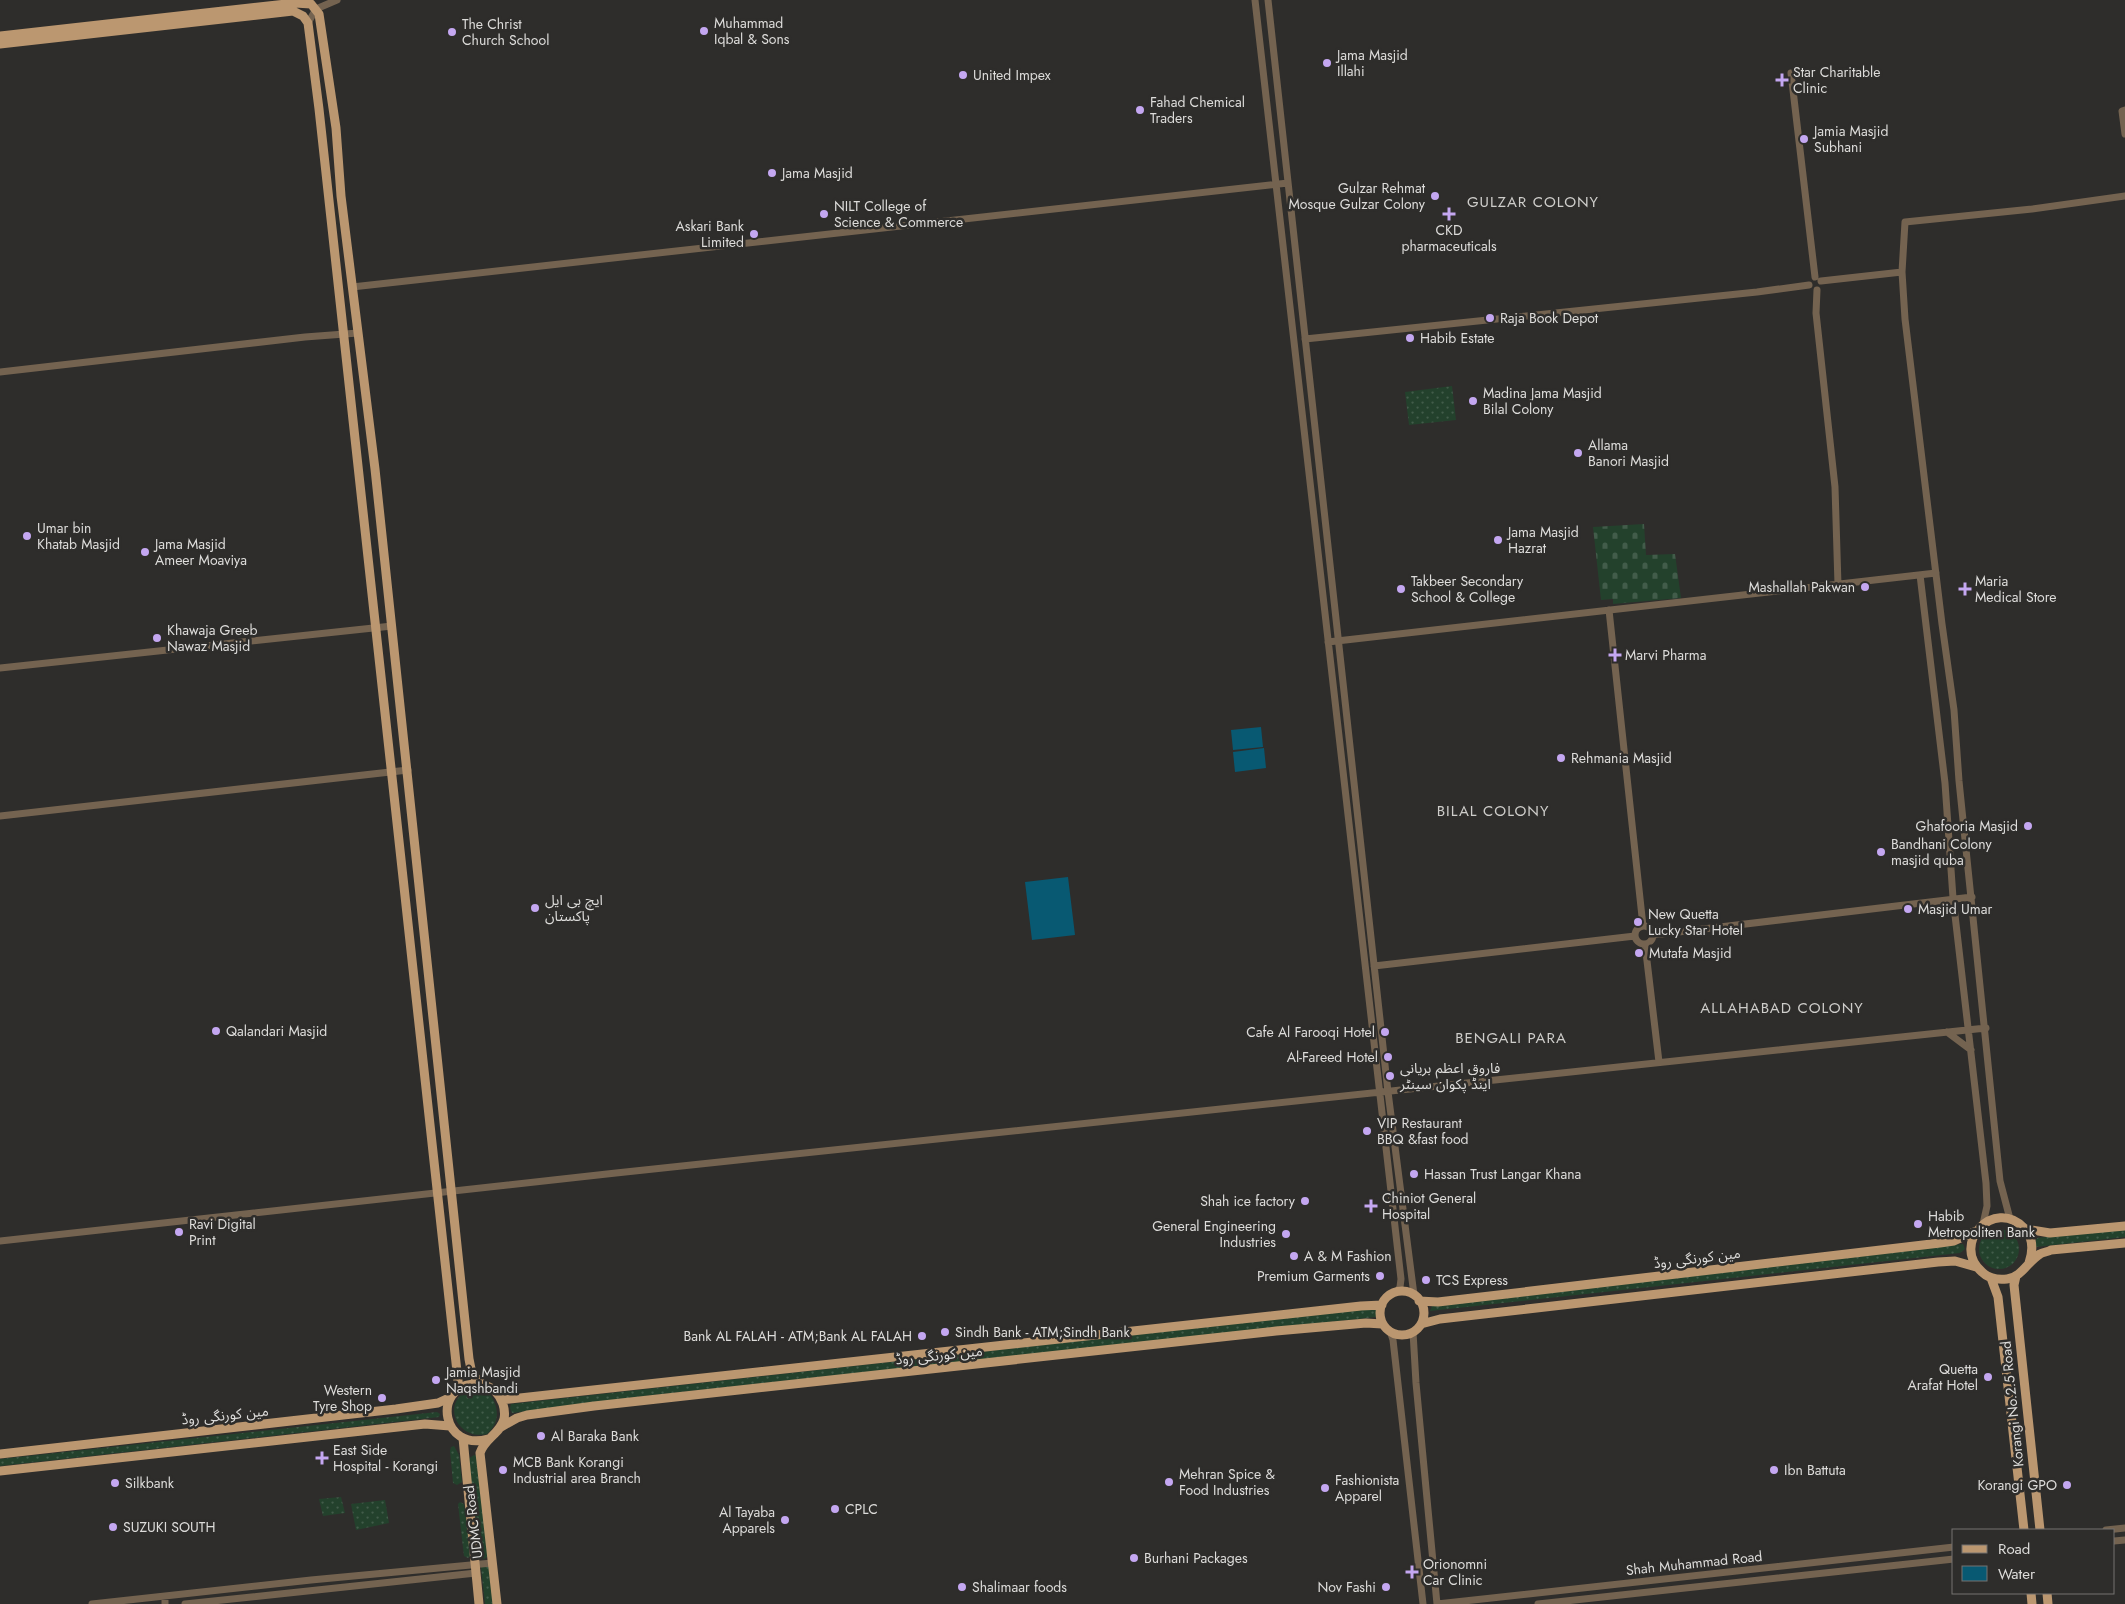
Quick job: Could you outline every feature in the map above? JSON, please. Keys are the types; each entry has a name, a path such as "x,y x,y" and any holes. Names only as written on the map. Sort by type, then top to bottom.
{"main road":[{"path":"0,36 295,3 311,4 321,19 336,128 352,287 408,770 470,1366 475,1379 495,1391 502,1400 504,1408 504,1418 501,1427 488,1439 471,1441 463,1438 450,1426 447,1416 448,1406 451,1397 459,1390 470,1384 482,1384"},
{"path":"0,44 293,11 303,16 308,23 344,334 459,1390"},
{"path":"340,298 352,287"},
{"path":"1976,1267 1971,1249 1972,1239 1980,1228 1991,1220 2010,1219 2026,1229 2050,1233 2125,1226"},
{"name":"مین کورنگی روڈ","path":"1417,1298 1438,1302 1940,1244 1954,1241 1980,1228"},
{"path":"2026,1229 2032,1246 2029,1263"},
{"path":"1421,1324 1446,1318 1938,1262 1955,1261 1976,1267 1991,1278 2008,1279 2016,1276 2040,1254 2051,1250 2125,1243"},
{"name":"Korangi No.2.5 Road","path":"2016,1276 2014,1285 2040,1529"},
{"name":"Korangi No.2.5 Road","path":"1991,1278 1998,1297 2024,1529"},
{"path":"1397,1292 1404,1292 1417,1298 1424,1312 1421,1324 1413,1332 1401,1335 1390,1331 1382,1324 1380,1312 1388,1296 1397,1292"},
{"name":"مین کورنگی روڈ","path":"502,1400 1048,1339 1382,1305"},
{"name":"مین کورنگی روڈ","path":"501,1427 527,1415 594,1406 1276,1331 1366,1323 1382,1324"},
{"name":"مین کورنگی روڈ","path":"0,1454 396,1410 438,1403 451,1397"},
{"path":"0,1471 425,1424 450,1426"},
{"name":"UDMC Road","path":"463,1438 479,1604"},
{"name":"UDMC Road","path":"488,1439 480,1453 480,1462 497,1604"}],"street":[{"path":"308,23 316,9 337,0"},
{"path":"1256,0 1378,1093 1401,1279 1397,1292"},
{"path":"1268,0 1288,183 1310,338 1338,640 1388,1092 1417,1298"},
{"path":"1790,73 1818,279 1821,286 1817,290 1816,313 1836,487 1838,585"},
{"path":"2125,110 2122,110 2125,134"},
{"path":"352,287 1288,183"},
{"path":"2010,1219 2000,1180 1986,1028 1959,781 1954,710 1905,319 1902,272 1905,222 2032,209 2125,196"},
{"path":"1809,285 1811,279 1902,272"},
{"path":"1310,338 1809,285"},
{"path":"1809,285 1813,290 1817,290"},
{"path":"0,372 305,337 358,333"},
{"path":"1328,642 1936,573"},
{"path":"1920,575 1945,783 1953,898 1986,1183 1987,1206 1980,1228"},
{"path":"1609,610 1643,926"},
{"path":"0,668 392,626"},
{"path":"0,816 408,770"},
{"path":"1653,935 1972,897"},
{"path":"1643,926 1649,928 1653,935"},
{"path":"1643,926 1638,929 1635,936 1637,941 1645,944"},
{"path":"1645,944 1650,941 1653,935"},
{"path":"1374,966 1635,936"},
{"path":"1645,944 1659,1062"},
{"path":"0,1241 1986,1028"},
{"path":"1947,1032 1971,1050"},
{"path":"1390,1331 1393,1340 1423,1604"},
{"path":"1413,1332 1414,1366 1437,1604"},
{"name":"Shah Muhammad Road","path":"1437,1604 1952,1547"},
{"name":"Shah Muhammad Road","path":"1538,1604 1952,1559"},
{"path":"185,1604 476,1568 492,1563"},
{"path":"92,1604 165,1600 311,1580 476,1568"},
{"path":"1751,1569 1752,1581"},
{"path":"311,1580 312,1589"},
{"path":"249,1587 250,1596"}],"green space":[{"path":"1452,386 1456,420 1409,425 1405,392"},
{"path":"1644,524 1646,555 1675,554 1681,598 1613,604 1613,599 1601,600 1593,527"},
{"path":"1995,1229 2003,1229 2010,1232 2016,1238 2019,1249 2016,1260 2010,1266 2003,1269 1995,1269 1988,1266 1982,1260 1979,1253 1979,1245 1982,1238 1988,1232"},
{"path":"2125,1229 2125,1237 2036,1247 2036,1238"},
{"path":"1963,1244 1965,1249 1960,1253 1430,1311 1432,1306"},
{"path":"1376,1308 1376,1317 644,1396 512,1413 510,1408 511,1404"},
{"path":"470,1389 488,1392 494,1402 497,1413 495,1424 487,1434 477,1435 468,1432 461,1427 456,1419 454,1411 456,1403 461,1395"},
{"path":"437,1412 440,1414 439,1417 0,1466 0,1459"},
{"path":"454,1446 459,1455 462,1482 457,1485 453,1483 450,1451 451,1447"},
{"path":"474,1455 477,1456 488,1556 484,1559 479,1555 468,1459"},
{"path":"341,1497 345,1513 323,1516 319,1499"},
{"path":"385,1500 389,1523 356,1530 351,1504"},
{"path":"460,1502 464,1504 471,1555 468,1558 464,1556 458,1504"},
{"path":"488,1565 493,1604 485,1604 481,1568"}],"water":[{"path":"1261,727 1263,747 1233,750 1231,730"},
{"path":"1264,748 1266,768 1235,772 1233,752"},
{"path":"1068,877 1075,935 1032,940 1025,882"}],"place":[{"name":"Muhammad Iqbal & Sons","path":"704,31"},
{"name":"The Christ Church School","path":"452,32"},
{"name":"Jama Masjid Illahi","path":"1327,63"},
{"name":"United Impex","path":"963,75"},
{"name":"Star Charitable Clinic","path":"1782,80"},
{"name":"Fahad Chemical Traders","path":"1140,110"},
{"name":"Jamia Masjid Subhani","path":"1804,139"},
{"name":"Jama Masjid","path":"772,173"},
{"name":"Gulzar Rehmat Mosque Gulzar Colony","path":"1435,196"},
{"name":"NILT College of Science & Commerce","path":"824,214"},
{"name":"CKD pharmaceuticals","path":"1449,214"},
{"name":"Askari Bank Limited","path":"754,234"},
{"name":"Raja Book Depot","path":"1490,318"},
{"name":"Habib Estate","path":"1410,338"},
{"name":"Madina Jama Masjid Bilal Colony","path":"1473,401"},
{"name":"Allama Banori Masjid","path":"1578,453"},
{"name":"Umar bin Khatab Masjid","path":"27,536"},
{"name":"Jama Masjid Hazrat","path":"1498,540"},
{"name":"Jama Masjid Ameer Moaviya","path":"145,552"},
{"name":"Mashallah Pakwan","path":"1865,587"},
{"name":"Takbeer Secondary School & College","path":"1401,589"},
{"name":"Maria Medical Store","path":"1965,589"},
{"name":"Khawaja Greeb Nawaz Masjid","path":"157,638"},
{"name":"Marvi Pharma","path":"1615,655"},
{"name":"Rehmania Masjid","path":"1561,758"},
{"name":"Ghafooria Masjid","path":"2028,826"},
{"name":"Bandhani Colony masjid quba","path":"1881,852"},
{"name":"ایچ بی ایل پاکستان","path":"535,908"},
{"name":"Masjid Umar","path":"1908,909"},
{"name":"New Quetta Lucky Star Hotel","path":"1638,922"},
{"name":"Mutafa Masjid","path":"1639,953"},
{"name":"Qalandari Masjid","path":"216,1031"},
{"name":"Cafe Al Farooqi Hotel","path":"1385,1032"},
{"name":"Al-Fareed Hotel","path":"1388,1057"},
{"name":"فاروق اعظم بریانی اینڈ پکوان سینٹر","path":"1390,1076"},
{"name":"VIP Restaurant BBQ &fast food","path":"1367,1131"},
{"name":"Hassan Trust Langar Khana","path":"1414,1174"},
{"name":"Shah ice factory","path":"1305,1201"},
{"name":"Chiniot General Hospital","path":"1371,1206"},
{"name":"Habib Metropoliten Bank","path":"1918,1224"},
{"name":"Ravi Digital Print","path":"179,1232"},
{"name":"General Engineering Industries","path":"1286,1234"},
{"name":"A & M Fashion","path":"1294,1256"},
{"name":"Premium Garments","path":"1380,1276"},
{"name":"TCS Express","path":"1426,1280"},
{"name":"Sindh Bank - ATM;Sindh Bank","path":"945,1332"},
{"name":"Bank AL FALAH - ATM;Bank AL FALAH","path":"922,1336"},
{"name":"Quetta Arafat Hotel","path":"1988,1377"},
{"name":"Jamia Masjid Naqshbandi","path":"436,1380"},
{"name":"Western Tyre Shop","path":"382,1398"},
{"name":"Al Baraka Bank","path":"541,1436"},
{"name":"East Side Hospital - Korangi","path":"322,1458"},
{"name":"MCB Bank Korangi Industrial area Branch","path":"503,1470"},
{"name":"Ibn Battuta","path":"1774,1470"},
{"name":"Mehran Spice & Food Industries","path":"1169,1482"},
{"name":"Silkbank","path":"115,1483"},
{"name":"Korangi GPO","path":"2067,1485"},
{"name":"Fashionista Apparel","path":"1325,1488"},
{"name":"CPLC","path":"835,1509"},
{"name":"Al Tayaba Apparels","path":"785,1520"},
{"name":"SUZUKI SOUTH","path":"113,1527"},
{"name":"Burhani Packages","path":"1134,1558"},
{"name":"Orionomni Car Clinic","path":"1412,1572"},
{"name":"Shalimaar foods","path":"962,1587"},
{"name":"Nov Fashi","path":"1386,1587"}],"district":[{"name":"GULZAR COLONY","path":"1533,202"},
{"name":"BILAL COLONY","path":"1493,811"},
{"name":"ALLAHABAD COLONY","path":"1782,1008"},
{"name":"BENGALI PARA","path":"1511,1038"}]}
